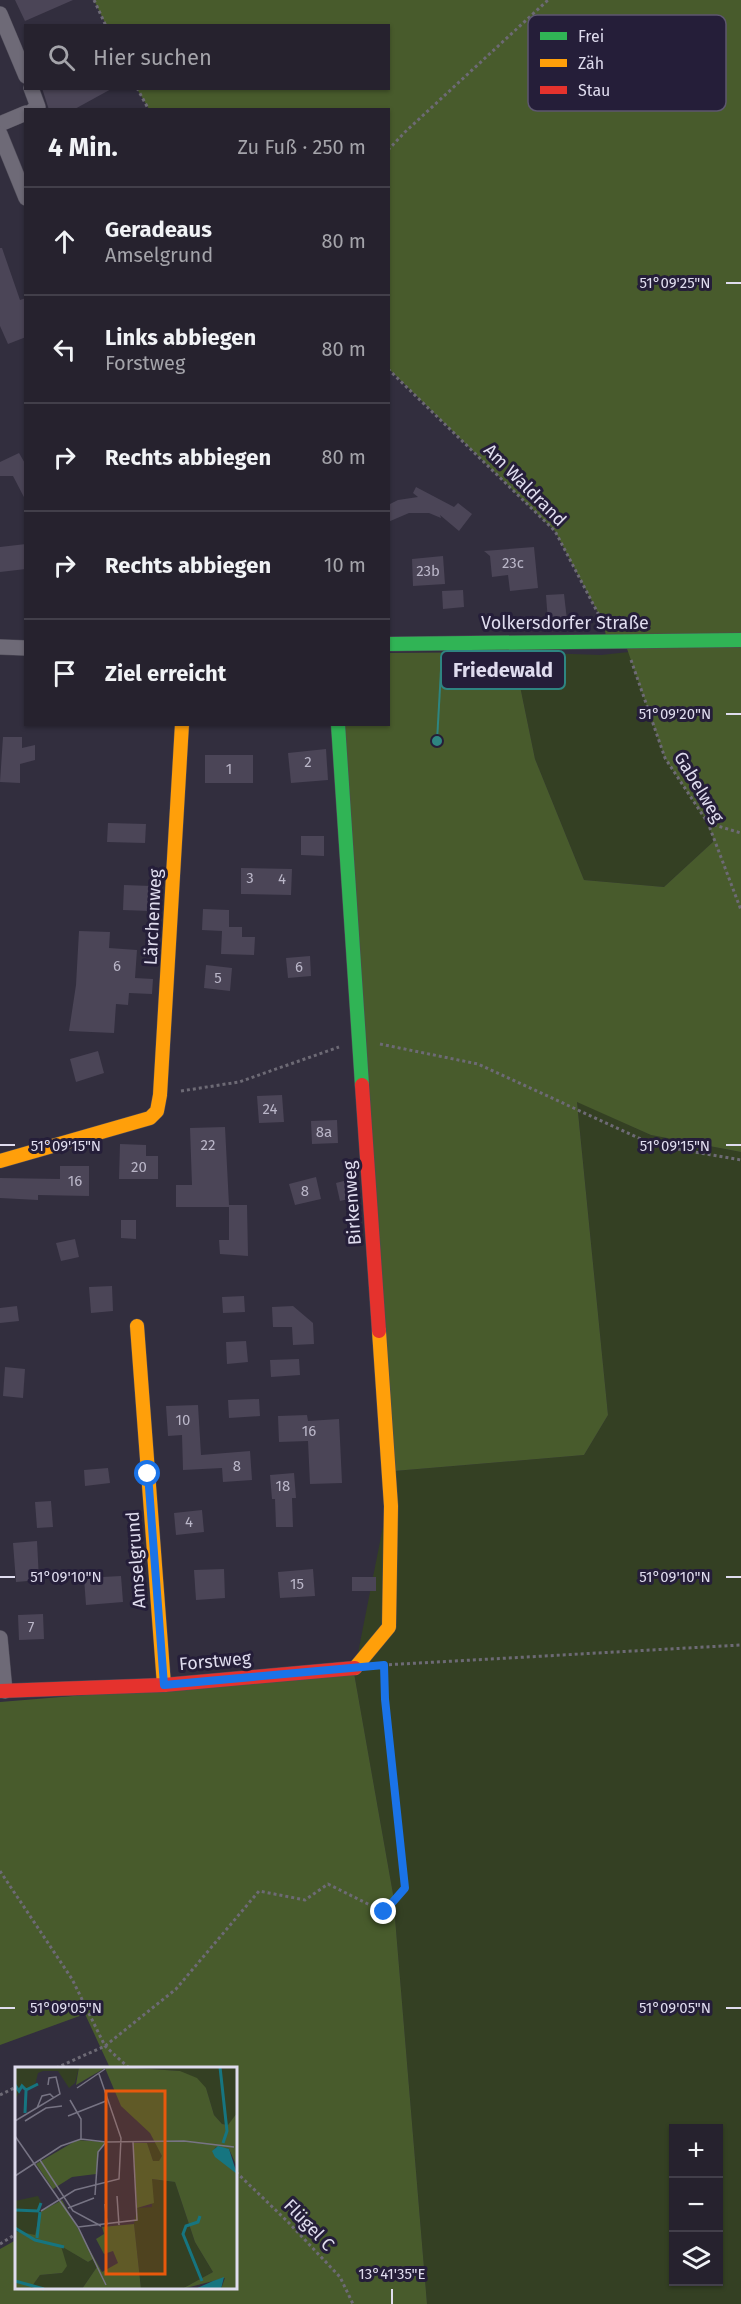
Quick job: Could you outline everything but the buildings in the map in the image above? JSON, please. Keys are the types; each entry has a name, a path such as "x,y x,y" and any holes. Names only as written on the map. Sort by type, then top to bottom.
{"street":[{"path":"0,14 24,71"},
{"path":"32,90 38,107 36,108"},
{"path":"0,124 24,114"},
{"path":"0,134 24,193"},
{"name":"Volkersdorfer Straße","path":"390,644 741,640"},
{"path":"0,647 24,648"},
{"name":"Lärchenweg","path":"0,1161 150,1119 157,1111 160,1095 183,726"},
{"name":"Birkenweg","path":"338,726 391,1506 389,1627 356,1668"},
{"name":"Amselgrund","path":"137,1326 164,1685"},
{"name":"Forstweg","path":"0,1638 3,1691 164,1685 356,1668"}],"path":[{"path":"94,0 105,24"},
{"path":"532,15 548,0"},
{"path":"390,148 528,18"},
{"path":"138,90 148,108"},
{"name":"Am Waldrand","path":"390,371 555,531 604,624 608,643"},
{"name":"Gabelweg","path":"625,643 665,758 708,822 741,910"},
{"path":"708,822 741,833"},
{"path":"160,1095 239,1082 358,1040 478,1064 643,1140 666,1147 741,1160"},
{"path":"356,1668 741,1645"},
{"path":"58,2067 105,2046 176,1989 259,1891 305,1900 328,1884 384,1912 405,1888 385,1699 384,1665"},
{"path":"0,1870 72,1979 105,2046 128,2067"},
{"path":"0,2095 15,2088"},
{"name":"Flügel C","path":"237,2173 340,2277 353,2304"},
{"path":"0,2244 15,2235"}],"green space":[{"path":"94,0 741,0 741,1152 651,1135 577,1102 608,1415 584,1455 394,1471 341,726 390,726 390,653 513,652 535,759 584,880 664,887 714,841 708,823 665,758 625,643 607,643 604,624 555,531 390,370 390,108 148,108 138,90 390,90 390,24 106,24"},
{"path":"513,652 601,655 629,652 665,758 708,823 714,841 664,887 584,880 535,759"},
{"path":"577,1101 651,1135 741,1152 741,2304 427,2304 393,1894 354,1673 394,1471 584,1455 608,1415"},
{"path":"354,1673 393,1894 427,2304 0,2304 0,2249 15,2241 15,2289 237,2289 237,2067 110,2067 85,2014 0,2045 0,1702"}],"traffic: fast":[{"path":"390,644 741,640"},
{"path":"338,726 362,1085"}],"traffic: slow":[{"path":"0,1161 150,1118 157,1111 160,1095 182,726"},
{"path":"137,1326 164,1685"},
{"path":"355,1668 389,1627 391,1506 379,1331"}],"traffic: jam":[{"path":"362,1085 379,1331"},
{"path":"0,1691 164,1685 355,1668"}],"place":[{"name":"Friedewald","path":"437,741"}],"route":[{"path":"148,1474 164,1685 384,1665 385,1699 405,1888 384,1912"}]}
